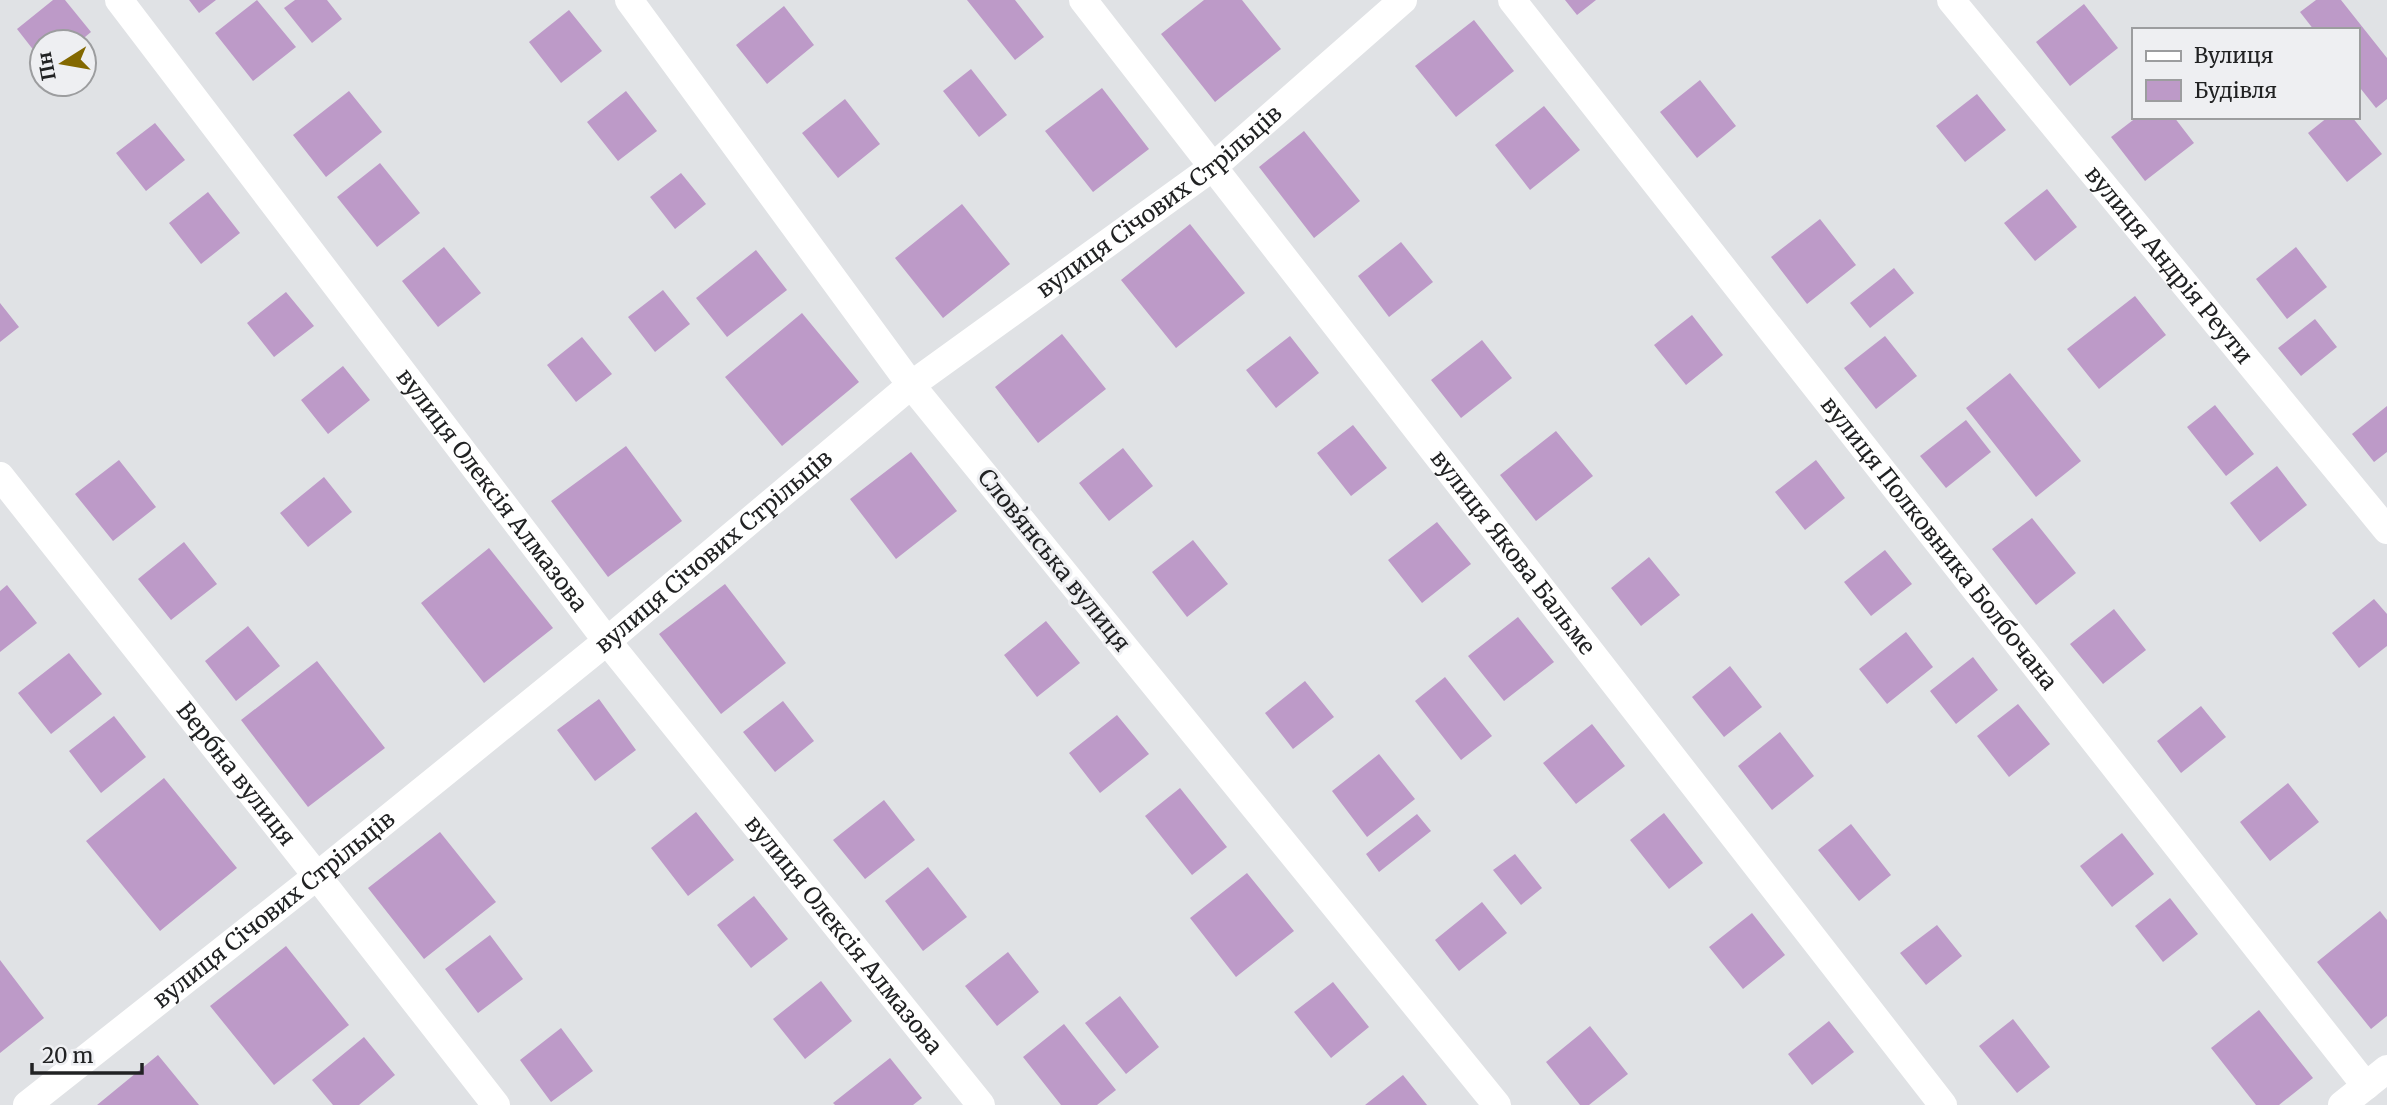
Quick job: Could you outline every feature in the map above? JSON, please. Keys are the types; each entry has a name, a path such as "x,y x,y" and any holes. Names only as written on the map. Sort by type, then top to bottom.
{"street":[{"name":"вулиця Олексія Алмазова","path":"119,0 607,640 981,1105"},
{"name":"Словʼянська вулиця","path":"629,0 911,385 1497,1105"},
{"name":"вулиця Якова Бальме","path":"1083,0 1943,1105"},
{"name":"вулиця Січових Стрільців","path":"27,1105 317,876 607,640 911,385 1213,167 1403,0"},
{"name":"вулиця Полковника Болбочана","path":"1512,0 2376,1078"},
{"name":"вулиця Андрія Реути","path":"1951,0 2387,530"},
{"name":"Вербна вулиця","path":"0,476 496,1105"},
{"path":"2342,1105 2376,1078"}],"building":[{"path":"53,0 65,0 88,28 28,28 28,43 17,29"},
{"path":"189,0 216,0 199,13"},
{"path":"257,0 296,47 253,81 215,33"},
{"path":"295,0 327,0 342,19 312,43 284,8"},
{"path":"967,0 1015,0 1044,37 1015,60"},
{"path":"1204,0 1242,0 1281,49 1215,102 1161,34"},
{"path":"1565,0 1596,0 1577,15"},
{"path":"2316,0 2341,0 2387,58 2387,99 2376,108 2359,87 2359,28 2312,28 2300,12"},
{"path":"2084,4 2118,48 2070,86 2036,42"},
{"path":"784,6 814,45 767,84 736,45"},
{"path":"569,10 602,51 561,83 529,42"},
{"path":"1474,20 1514,71 1456,117 1415,66"},
{"path":"971,69 1007,115 979,137 943,91"},
{"path":"1700,80 1736,126 1697,158 1660,112"},
{"path":"1102,88 1149,149 1093,192 1045,131"},
{"path":"349,91 382,132 326,177 293,135"},
{"path":"626,91 657,131 618,161 587,122"},
{"path":"1977,94 2006,130 1965,162 1936,126"},
{"path":"845,99 880,144 838,178 802,133"},
{"path":"1544,106 1580,150 1530,190 1495,145"},
{"path":"2134,119 2176,119 2194,143 2145,181 2111,137"},
{"path":"2326,119 2354,119 2382,154 2347,182 2308,133"},
{"path":"155,123 185,160 146,191 116,153"},
{"path":"1304,131 1360,201 1314,238 1259,167"},
{"path":"380,163 420,213 377,247 337,197"},
{"path":"681,173 706,204 675,229 650,197"},
{"path":"2047,189 2077,227 2035,261 2004,223"},
{"path":"208,192 240,233 201,264 169,223"},
{"path":"962,204 1010,264 943,318 895,258"},
{"path":"1820,219 1856,265 1807,304 1771,257"},
{"path":"1190,224 1245,293 1176,348 1121,280"},
{"path":"1401,242 1433,282 1389,317 1358,276"},
{"path":"444,247 481,293 438,327 402,281"},
{"path":"2296,247 2327,287 2287,319 2256,279"},
{"path":"756,250 787,290 727,337 696,298"},
{"path":"1894,268 1914,293 1870,328 1850,303"},
{"path":"663,290 690,324 655,352 628,317"},
{"path":"286,292 314,326 274,357 247,323"},
{"path":"2135,296 2166,335 2099,389 2067,349"},
{"path":"0,303 19,327 0,342"},
{"path":"802,313 859,382 782,446 725,377"},
{"path":"1692,315 1723,355 1686,385 1654,345"},
{"path":"2315,319 2337,347 2301,376 2278,348"},
{"path":"1062,334 1106,389 1038,443 995,387"},
{"path":"1290,336 1319,373 1276,408 1246,370"},
{"path":"1885,336 1917,376 1876,409 1844,368"},
{"path":"582,337 612,374 576,402 547,365"},
{"path":"1482,340 1512,378 1461,418 1431,380"},
{"path":"343,366 370,400 328,434 301,400"},
{"path":"2010,373 2081,461 2036,497 1966,408"},
{"path":"2215,405 2254,454 2226,476 2187,427"},
{"path":"2387,406 2387,452 2374,462 2352,434"},
{"path":"1966,420 1991,452 1946,488 1920,456"},
{"path":"1353,425 1387,468 1351,496 1317,453"},
{"path":"1556,431 1593,476 1536,521 1500,475"},
{"path":"626,446 682,521 608,577 551,501"},
{"path":"1123,448 1153,486 1109,521 1079,483"},
{"path":"911,452 957,511 896,559 850,499"},
{"path":"119,460 156,507 113,541 75,494"},
{"path":"1816,460 1845,498 1805,530 1775,492"},
{"path":"2277,466 2307,505 2260,542 2230,503"},
{"path":"324,477 352,512 308,547 280,513"},
{"path":"2032,518 2076,573 2036,605 1992,549"},
{"path":"1437,522 1471,564 1422,603 1388,560"},
{"path":"1193,540 1228,584 1187,617 1152,572"},
{"path":"184,542 217,584 171,620 138,579"},
{"path":"489,548 553,628 484,683 421,603"},
{"path":"1885,550 1912,584 1871,616 1844,582"},
{"path":"1649,557 1680,595 1641,626 1611,588"},
{"path":"725,584 786,663 721,714 659,634"},
{"path":"7,585 37,623 0,652 0,591"},
{"path":"2374,599 2387,614 2387,646 2359,668 2332,633"},
{"path":"2114,609 2146,650 2103,684 2070,644"},
{"path":"1518,617 1554,662 1504,701 1468,656"},
{"path":"1046,621 1080,663 1037,697 1004,655"},
{"path":"248,626 280,666 236,701 205,661"},
{"path":"1906,632 1933,667 1887,704 1859,669"},
{"path":"69,653 102,694 51,734 18,693"},
{"path":"1973,657 1998,690 1956,724 1930,691"},
{"path":"317,661 385,748 308,807 241,720"},
{"path":"1730,666 1762,707 1724,737 1692,697"},
{"path":"1445,677 1492,736 1461,760 1415,701"},
{"path":"1305,681 1334,717 1293,749 1265,713"},
{"path":"599,699 636,750 595,781 557,730"},
{"path":"783,701 814,741 775,772 743,732"},
{"path":"2018,704 2050,744 2009,777 1977,736"},
{"path":"2201,706 2226,737 2181,773 2157,741"},
{"path":"1117,715 1149,754 1100,793 1069,753"},
{"path":"114,716 146,757 101,793 69,751"},
{"path":"1592,724 1625,766 1576,804 1543,763"},
{"path":"1780,732 1814,776 1772,810 1738,766"},
{"path":"1379,754 1415,799 1367,837 1332,791"},
{"path":"164,778 237,868 160,931 86,841"},
{"path":"2288,783 2319,822 2270,861 2240,822"},
{"path":"1180,788 1227,847 1192,875 1145,816"},
{"path":"884,800 915,840 865,879 833,840"},
{"path":"696,812 734,860 688,896 651,848"},
{"path":"1664,813 1703,863 1669,889 1630,840"},
{"path":"1417,814 1431,831 1379,872 1366,854"},
{"path":"1851,824 1891,875 1859,901 1818,850"},
{"path":"440,832 496,902 424,959 368,888"},
{"path":"2122,833 2154,874 2112,907 2080,866"},
{"path":"1515,854 1542,888 1521,905 1493,870"},
{"path":"928,867 967,917 923,951 885,901"},
{"path":"1247,873 1294,931 1236,977 1190,918"},
{"path":"754,896 788,939 751,968 717,925"},
{"path":"2170,898 2198,934 2163,962 2135,926"},
{"path":"1482,902 1507,933 1459,971 1435,940"},
{"path":"2380,911 2387,920 2387,1016 2371,1029 2317,962"},
{"path":"1752,913 1785,955 1743,989 1709,947"},
{"path":"1937,925 1962,956 1926,985 1900,953"},
{"path":"490,935 523,979 478,1013 445,969"},
{"path":"286,946 349,1025 274,1085 210,1006"},
{"path":"1008,952 1039,992 997,1026 965,986"},
{"path":"0,960 44,1018 0,1053"},
{"path":"821,981 852,1021 805,1059 773,1019"},
{"path":"1333,982 1369,1027 1331,1058 1294,1012"},
{"path":"1120,996 1159,1047 1126,1074 1085,1023"},
{"path":"2259,1010 2313,1078 2279,1105 2256,1105 2211,1048"},
{"path":"2013,1019 2050,1067 2017,1093 1979,1046"},
{"path":"1829,1021 1854,1052 1812,1085 1788,1054"},
{"path":"1064,1024 1116,1090 1097,1105 1061,1105 1023,1057"},
{"path":"1590,1026 1628,1074 1589,1105 1580,1105 1546,1062"},
{"path":"561,1028 593,1071 551,1102 520,1060"},
{"path":"364,1037 395,1075 359,1105 333,1105 312,1080"},
{"path":"158,1055 199,1105 97,1105"},
{"path":"890,1058 922,1098 913,1105 833,1103"},
{"path":"1403,1075 1427,1105 1365,1105"}]}
